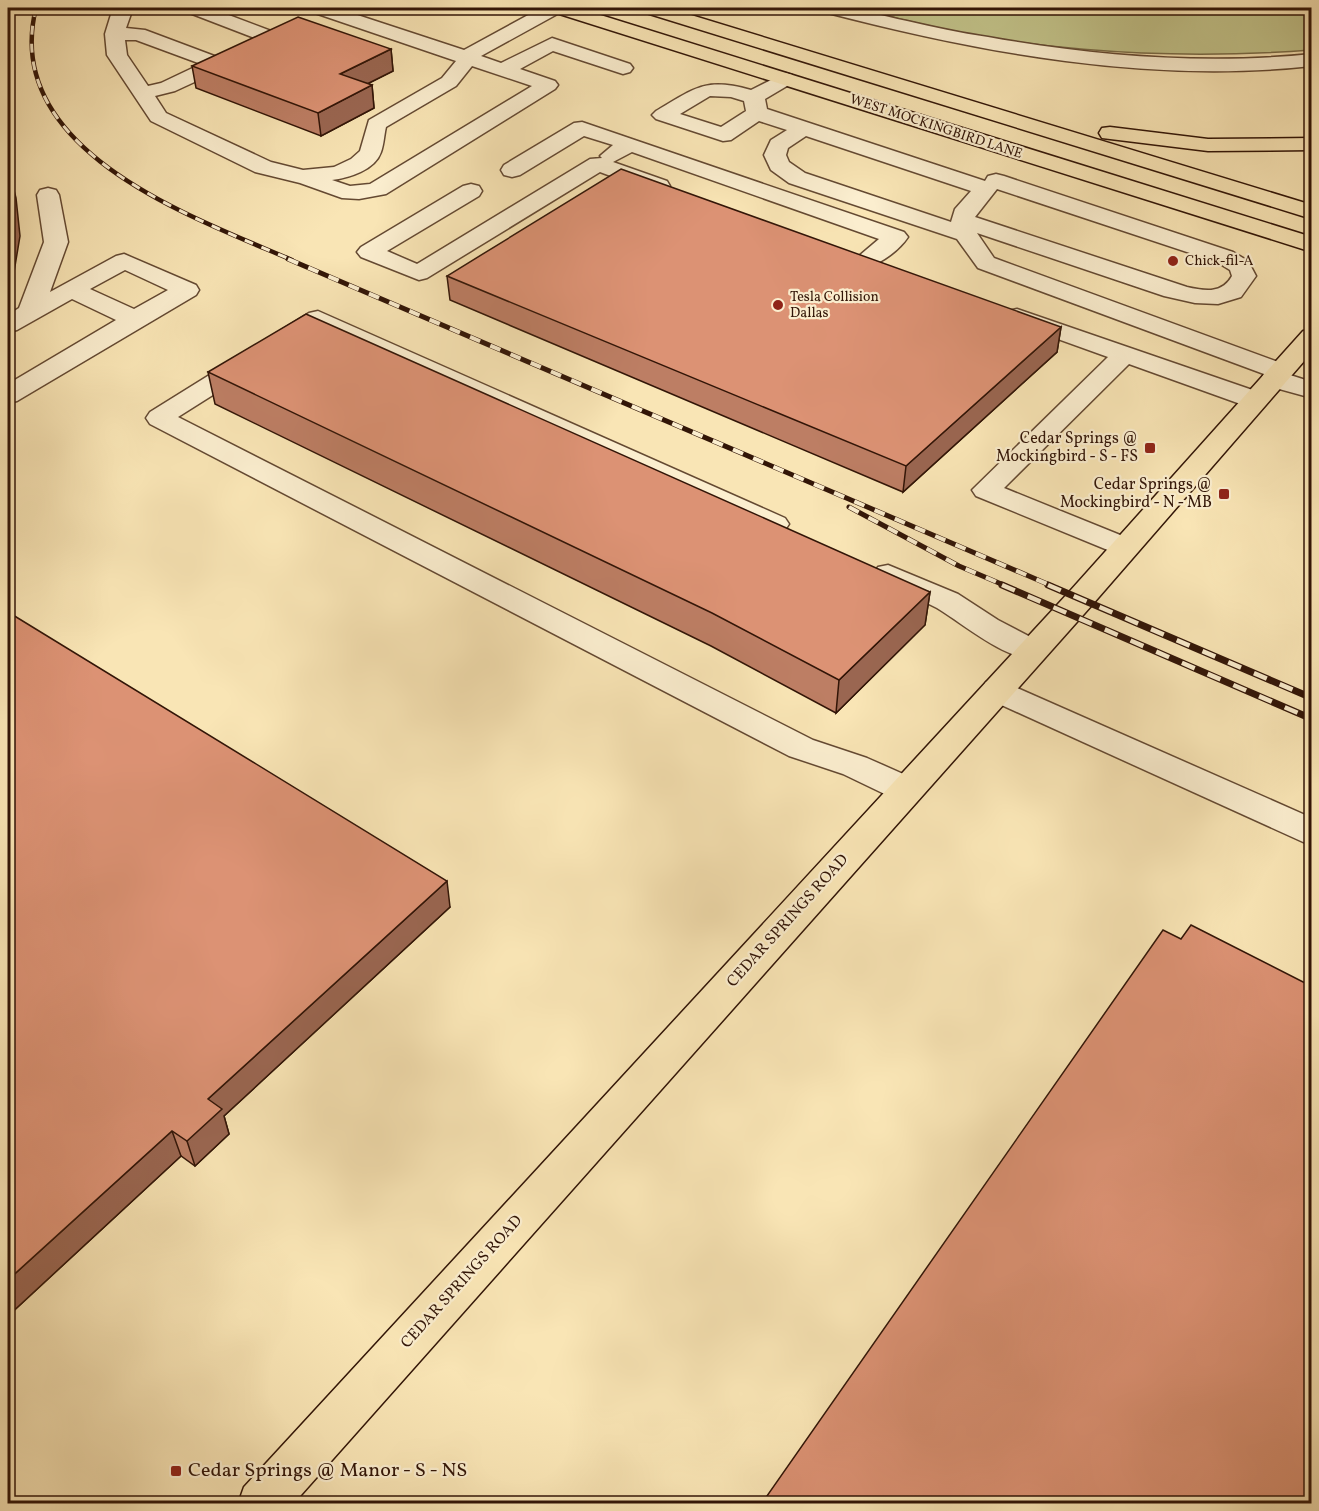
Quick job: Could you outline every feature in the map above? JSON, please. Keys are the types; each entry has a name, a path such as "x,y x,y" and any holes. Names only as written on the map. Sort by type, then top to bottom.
{"main road":[{"name":"WEST MOCKINGBIRD LANE","path":"560,8 1311,245"},
{"name":"WEST MOCKINGBIRD LANE","path":"650,8 1311,212"},
{"path":"1015,119 1208,145 1311,144"},
{"name":"CEDAR SPRINGS ROAD","path":"261,1503 1033,651 1311,336"}],"lane":[{"path":"123,8 115,34 117,55 158,117 263,167 303,177 346,193 361,194 378,189 548,85 320,13"},
{"path":"194,8 272,38"},
{"path":"303,177 338,173 359,164 370,153 376,124 449,82 460,73 466,58 475,50 554,8"},
{"path":"831,8 961,40 1042,53 1131,62 1225,64 1311,60"},
{"path":"143,93 168,87 292,29"},
{"path":"115,34 138,34 218,64"},
{"path":"502,70 552,44 623,68"},
{"path":"785,79 756,105 723,135 663,115 705,90 732,90 756,105 803,129 1225,257 1240,266 1244,276 1234,291 1216,296 1195,297 797,178 779,165 775,155 779,145 803,129"},
{"path":"512,170 582,128 896,237 865,261"},
{"path":"471,191 369,252 419,273 630,144"},
{"path":"1027,156 967,205 964,227 986,263 1270,383"},
{"path":"598,164 676,192"},
{"path":"30,312 56,242 48,195"},
{"path":"843,253 888,269"},
{"path":"8,325 124,261 187,290 8,395"},
{"path":"71,290 135,320"},
{"path":"1000,310 1124,355 1311,390"},
{"path":"795,532 318,318 159,418 801,748 855,766 907,790"},
{"path":"1124,355 986,490 1125,547"},
{"path":"860,562 947,601 987,627 1033,651"},
{"path":"997,690 1311,833"}],"green space":[{"path":"860,8 1311,8 1311,50 1198,54 1084,49 970,34 915,23"}],"building":[{"path":"298,17 391,49 340,74 372,85 318,113 192,66"},
{"path":"8,168 12,206 8,229"},
{"path":"621,169 1061,327 906,466 447,276"},
{"path":"306,314 930,592 839,680 712,613 208,372"},
{"path":"8,612 447,881 208,1099 222,1109 187,1141 172,1131 8,1280"},
{"path":"1191,925 1311,986 1311,1503 762,1503 1163,930 1181,939"}],"railway":[{"path":"36,8 33,58 47,102 76,140 114,172 159,200 292,260"},
{"path":"288,259 1052,586"},
{"path":"849,507 959,566 1006,586"},
{"path":"1002,585 1312,719"},
{"path":"1048,585 1312,698"}],"place":[{"name":"Chick-fil-A","path":"1173,261"},
{"name":"Tesla Collision Dallas","path":"778,305"},
{"name":"Cedar Springs @ Mockingbird - S - FS","path":"1150,448"},
{"name":"Cedar Springs @ Mockingbird - N - MB","path":"1224,494"},
{"name":"Cedar Springs @ Manor - S - NS","path":"176,1471"}]}
